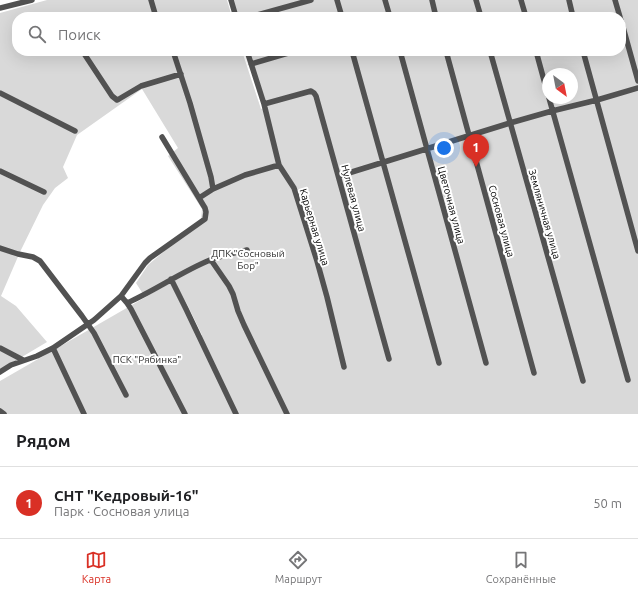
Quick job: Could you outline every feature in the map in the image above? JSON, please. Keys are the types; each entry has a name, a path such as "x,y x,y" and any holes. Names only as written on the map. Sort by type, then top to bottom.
{"street":[{"path":"0,8 32,0"},
{"path":"151,0 155,12"},
{"path":"231,0 235,12"},
{"path":"268,12 311,0"},
{"path":"337,0 341,12"},
{"path":"385,0 389,12"},
{"path":"432,0 435,12"},
{"path":"476,0 480,12"},
{"path":"521,0 525,12"},
{"path":"569,0 572,12"},
{"path":"615,0 619,12"},
{"path":"626,38 638,81"},
{"path":"86,56 112,96 117,100 141,86 181,74"},
{"path":"176,56 196,122 213,189"},
{"name":"Карьерная улица","path":"249,56 264,104 280,165 292,183 298,201 323,283 344,367"},
{"path":"251,64 278,56"},
{"path":"353,56 439,363"},
{"name":"Цветочная улица","path":"401,56 486,363"},
{"name":"Сосновая улица","path":"447,56 534,373"},
{"name":"Земляничная улица","path":"491,56 583,382"},
{"path":"537,56 542,74"},
{"path":"584,56 638,250"},
{"path":"339,176 510,123 638,88"},
{"name":"Нулевая улица","path":"264,104 311,91 316,96 389,359"},
{"path":"0,93 75,130"},
{"path":"550,104 628,380"},
{"path":"0,372 11,365 37,356 53,348 88,324 121,296 150,258 205,219 205,208 162,137"},
{"path":"199,198 213,189 245,174 280,165"},
{"path":"0,171 44,192"},
{"path":"0,248 33,257 40,261 94,333 126,395"},
{"path":"127,303 149,293 188,270 220,256 247,250"},
{"path":"211,260 233,294 244,325 287,414"},
{"path":"171,279 190,315 236,414"},
{"path":"121,296 127,303 185,414"},
{"path":"0,348 23,360"},
{"path":"53,348 84,414"},
{"path":"0,411 4,414"}],"green space":[{"path":"47,0 227,0 231,12 12,12 12,56 244,56 261,109 267,106 250,56 626,56 626,12 237,12 233,0 638,0 638,414 0,414 0,381 170,283 198,337 202,335 172,277 143,294 136,283 148,265 201,220 202,209 168,156 178,148 142,89 77,135 63,167 68,178 55,188 43,205 1,296 16,306 47,342 0,370 0,13"}],"place":[{"name":"СНТ \"Кедровый-16\"","path":"476,167"}],"park label":[{"name":"ДПК \"Сосновый Бор\"","path":"248,258"},
{"name":"ПСК \"Рябинка\"","path":"147,359"}]}
